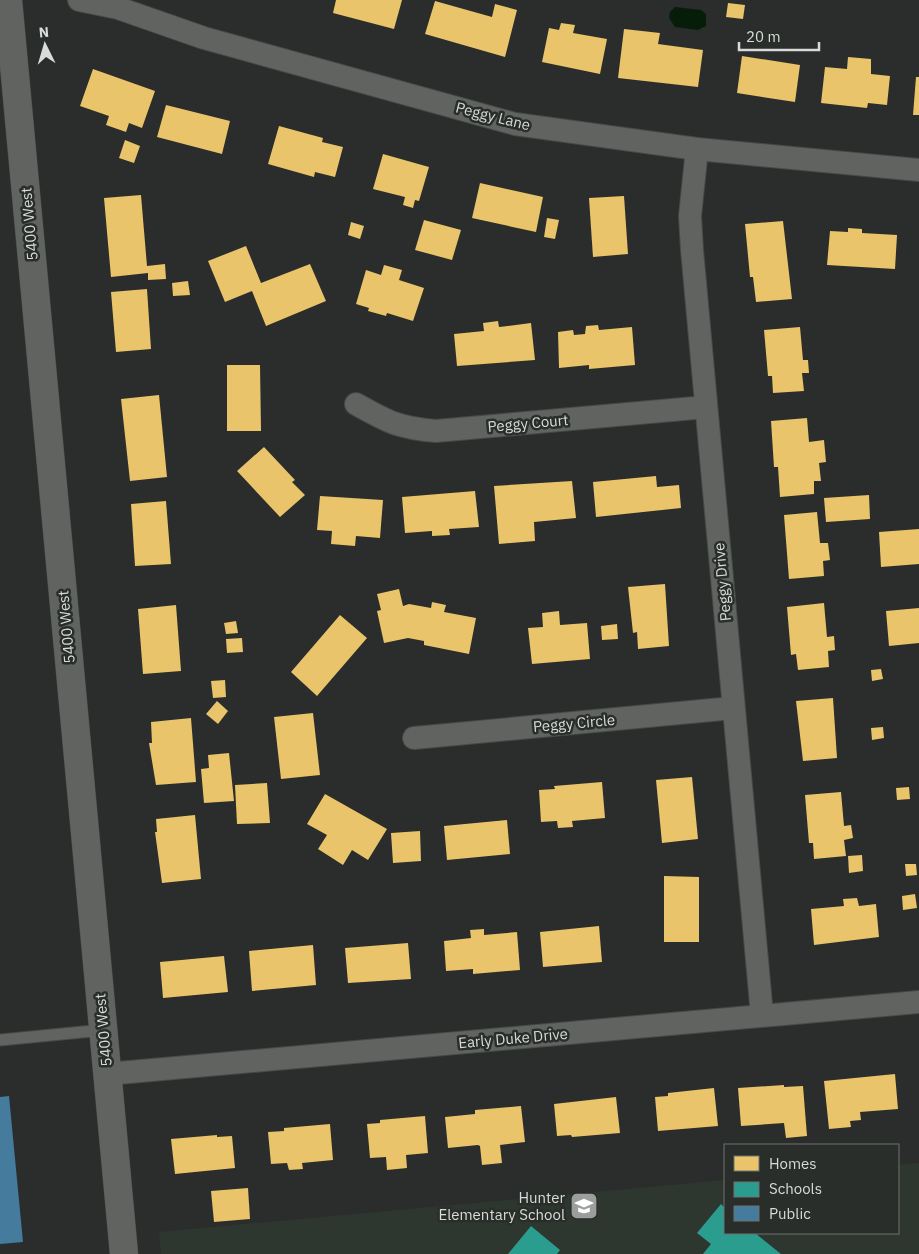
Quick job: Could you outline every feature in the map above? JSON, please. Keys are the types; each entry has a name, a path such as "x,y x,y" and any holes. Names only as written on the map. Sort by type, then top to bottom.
{"street":[{"name":"5400 West","path":"8,0 124,1254"},
{"name":"Peggy Lane","path":"79,0 118,8 204,38 515,124 697,149 919,170"},
{"name":"Peggy Drive","path":"697,149 690,216 762,1016"},
{"name":"Peggy Court","path":"356,404 383,419 405,428 436,431 706,407"},
{"name":"Peggy Circle","path":"414,738 733,708"},
{"name":"Early Duke Drive","path":"107,1074 919,1002"}],"lane":[{"path":"0,1040 103,1030"}],"shaded area":[{"path":"675,7 701,10 706,14 706,26 698,30 675,27 669,18 670,12"},
{"name":"Hunter Elementary School","path":"919,1163 919,1254 161,1254 159,1232 724,1180 724,1234 899,1234 899,1165"}],"building: Homes":[{"path":"336,0 402,0 394,29 333,13"},
{"path":"435,1 492,17 495,4 517,10 505,57 425,34"},
{"path":"728,3 745,5 743,19 726,17"},
{"path":"561,23 575,25 573,33 607,39 600,74 542,62 549,28 559,30"},
{"path":"624,29 660,33 658,44 703,50 698,87 618,78"},
{"path":"742,56 800,65 795,102 737,93"},
{"path":"848,57 871,59 871,74 890,76 887,105 868,103 867,108 821,103 825,67 847,69"},
{"path":"93,69 155,91 142,128 129,123 126,132 106,125 109,116 80,106"},
{"path":"916,77 919,77 919,115 913,115"},
{"path":"166,105 230,121 222,154 157,137"},
{"path":"279,126 323,138 322,142 343,147 335,177 315,172 314,177 268,164"},
{"path":"125,140 140,146 134,163 119,158"},
{"path":"383,154 429,167 419,201 415,200 413,208 403,205 405,197 373,189"},
{"path":"480,183 543,197 536,232 472,218"},
{"path":"141,195 147,266 165,264 166,279 148,280 148,273 111,277 104,198"},
{"path":"624,196 628,254 593,257 589,198"},
{"path":"547,218 559,220 555,239 544,237"},
{"path":"424,220 461,230 452,260 415,250"},
{"path":"783,221 792,299 756,302 753,277 750,277 745,224"},
{"path":"351,222 364,226 360,239 348,235"},
{"path":"848,228 862,229 862,233 897,235 895,269 827,265 830,231 848,232"},
{"path":"246,246 261,283 310,264 326,301 266,326 252,291 225,302 208,261"},
{"path":"384,265 402,270 399,280 424,288 413,321 387,313 386,316 368,311 369,308 356,304 366,270 381,275"},
{"path":"188,281 190,295 173,296 172,283"},
{"path":"147,289 151,349 116,352 111,292"},
{"path":"498,321 499,327 531,323 535,360 457,366 454,334 484,331 483,323"},
{"path":"598,325 599,330 632,327 635,365 589,369 589,365 559,368 558,332 573,330 574,335 585,334 586,326"},
{"path":"800,327 803,360 808,360 809,373 802,373 804,391 773,393 772,376 768,376 764,330"},
{"path":"227,365 260,365 261,431 227,431"},
{"path":"159,395 167,477 130,481 121,399"},
{"path":"807,418 809,442 824,440 826,462 819,463 821,481 814,481 814,494 780,497 778,467 774,467 771,421"},
{"path":"264,447 295,480 292,482 305,495 280,517 237,471"},
{"path":"656,476 657,487 679,485 681,508 596,517 593,482"},
{"path":"572,481 576,518 534,522 535,541 499,544 494,486"},
{"path":"475,491 479,527 449,529 450,535 432,536 432,531 405,533 402,497"},
{"path":"869,495 870,519 826,522 824,498"},
{"path":"320,496 383,500 380,538 356,536 355,546 331,544 332,531 317,530"},
{"path":"166,501 171,564 135,566 131,504"},
{"path":"817,512 820,543 828,543 830,560 823,561 824,576 789,579 784,515"},
{"path":"919,529 919,564 881,567 879,532"},
{"path":"665,584 669,646 638,649 637,632 633,633 628,587"},
{"path":"399,589 403,606 409,604 431,608 432,602 446,605 444,612 476,618 469,654 424,645 424,641 408,638 384,643 377,611 381,610 377,594"},
{"path":"824,603 827,637 834,636 835,650 828,651 829,667 798,670 796,654 791,655 787,607"},
{"path":"176,605 181,671 143,674 138,609"},
{"path":"919,608 919,643 889,646 886,611"},
{"path":"559,611 560,625 587,623 590,659 532,664 528,628 543,627 542,613"},
{"path":"340,615 367,638 317,696 291,672"},
{"path":"236,621 238,633 226,634 224,623"},
{"path":"617,624 618,639 602,640 601,626"},
{"path":"242,638 243,652 227,653 226,639"},
{"path":"881,669 883,679 872,681 871,670"},
{"path":"225,680 226,697 213,698 211,681"},
{"path":"833,698 837,758 803,761 796,701"},
{"path":"217,701 228,711 218,724 206,714"},
{"path":"313,713 320,775 281,779 274,717"},
{"path":"191,718 196,782 156,785 149,743 152,743 151,722"},
{"path":"883,727 884,738 872,740 871,728"},
{"path":"229,753 234,801 204,803 201,769 209,768 208,755"},
{"path":"692,777 698,839 662,843 656,780"},
{"path":"602,782 605,818 572,821 573,827 558,828 557,821 541,822 539,790 555,789 554,786"},
{"path":"267,783 270,823 237,824 235,785"},
{"path":"909,787 910,799 897,800 896,788"},
{"path":"841,792 844,826 851,825 853,838 844,840 846,856 814,859 813,843 809,843 805,795"},
{"path":"325,794 387,829 368,860 352,850 343,865 318,849 327,835 307,824"},
{"path":"195,815 201,879 162,883 155,832 157,832 156,819"},
{"path":"507,820 510,854 447,860 444,826"},
{"path":"420,831 421,861 393,863 391,833"},
{"path":"862,855 863,871 849,873 848,856"},
{"path":"905,864 916,864 917,875 906,876"},
{"path":"664,876 699,877 699,942 664,942"},
{"path":"915,894 917,908 903,910 902,896"},
{"path":"857,898 859,906 876,904 879,937 814,945 811,909 844,906 843,899"},
{"path":"599,926 602,962 543,967 540,932"},
{"path":"484,929 484,935 517,932 520,970 473,974 473,969 446,971 444,941 471,938 470,930"},
{"path":"408,943 411,979 348,983 345,948"},
{"path":"313,945 316,985 252,991 249,951"},
{"path":"224,956 228,992 163,998 160,962"},
{"path":"895,1074 898,1109 860,1112 861,1120 850,1121 851,1127 829,1129 824,1081"},
{"path":"784,1085 784,1087 803,1086 807,1136 786,1138 784,1123 741,1126 738,1088"},
{"path":"714,1088 718,1126 658,1131 655,1097 668,1096 668,1093"},
{"path":"616,1097 620,1133 572,1137 571,1135 557,1136 554,1104"},
{"path":"521,1106 525,1142 500,1145 502,1163 482,1165 480,1146 478,1145 448,1148 445,1117 475,1114 475,1110"},
{"path":"425,1116 428,1153 406,1155 407,1168 387,1170 386,1157 370,1158 367,1124 380,1123 380,1120"},
{"path":"330,1124 333,1160 302,1163 303,1169 289,1170 287,1163 271,1164 268,1132 284,1131 284,1128"},
{"path":"217,1135 217,1137 232,1136 235,1168 175,1174 171,1139"},
{"path":"248,1188 250,1219 214,1222 211,1191"}],"building: Schools":[{"path":"721,1204 724,1207 724,1234 756,1234 781,1254 703,1254 711,1244 697,1233"},
{"path":"531,1226 560,1250 557,1254 508,1254"}],"building: Public":[{"path":"9,1096 23,1242 0,1244 0,1097"}],"place":[{"name":"Hunter Elementary School","path":"584,1206"}]}
